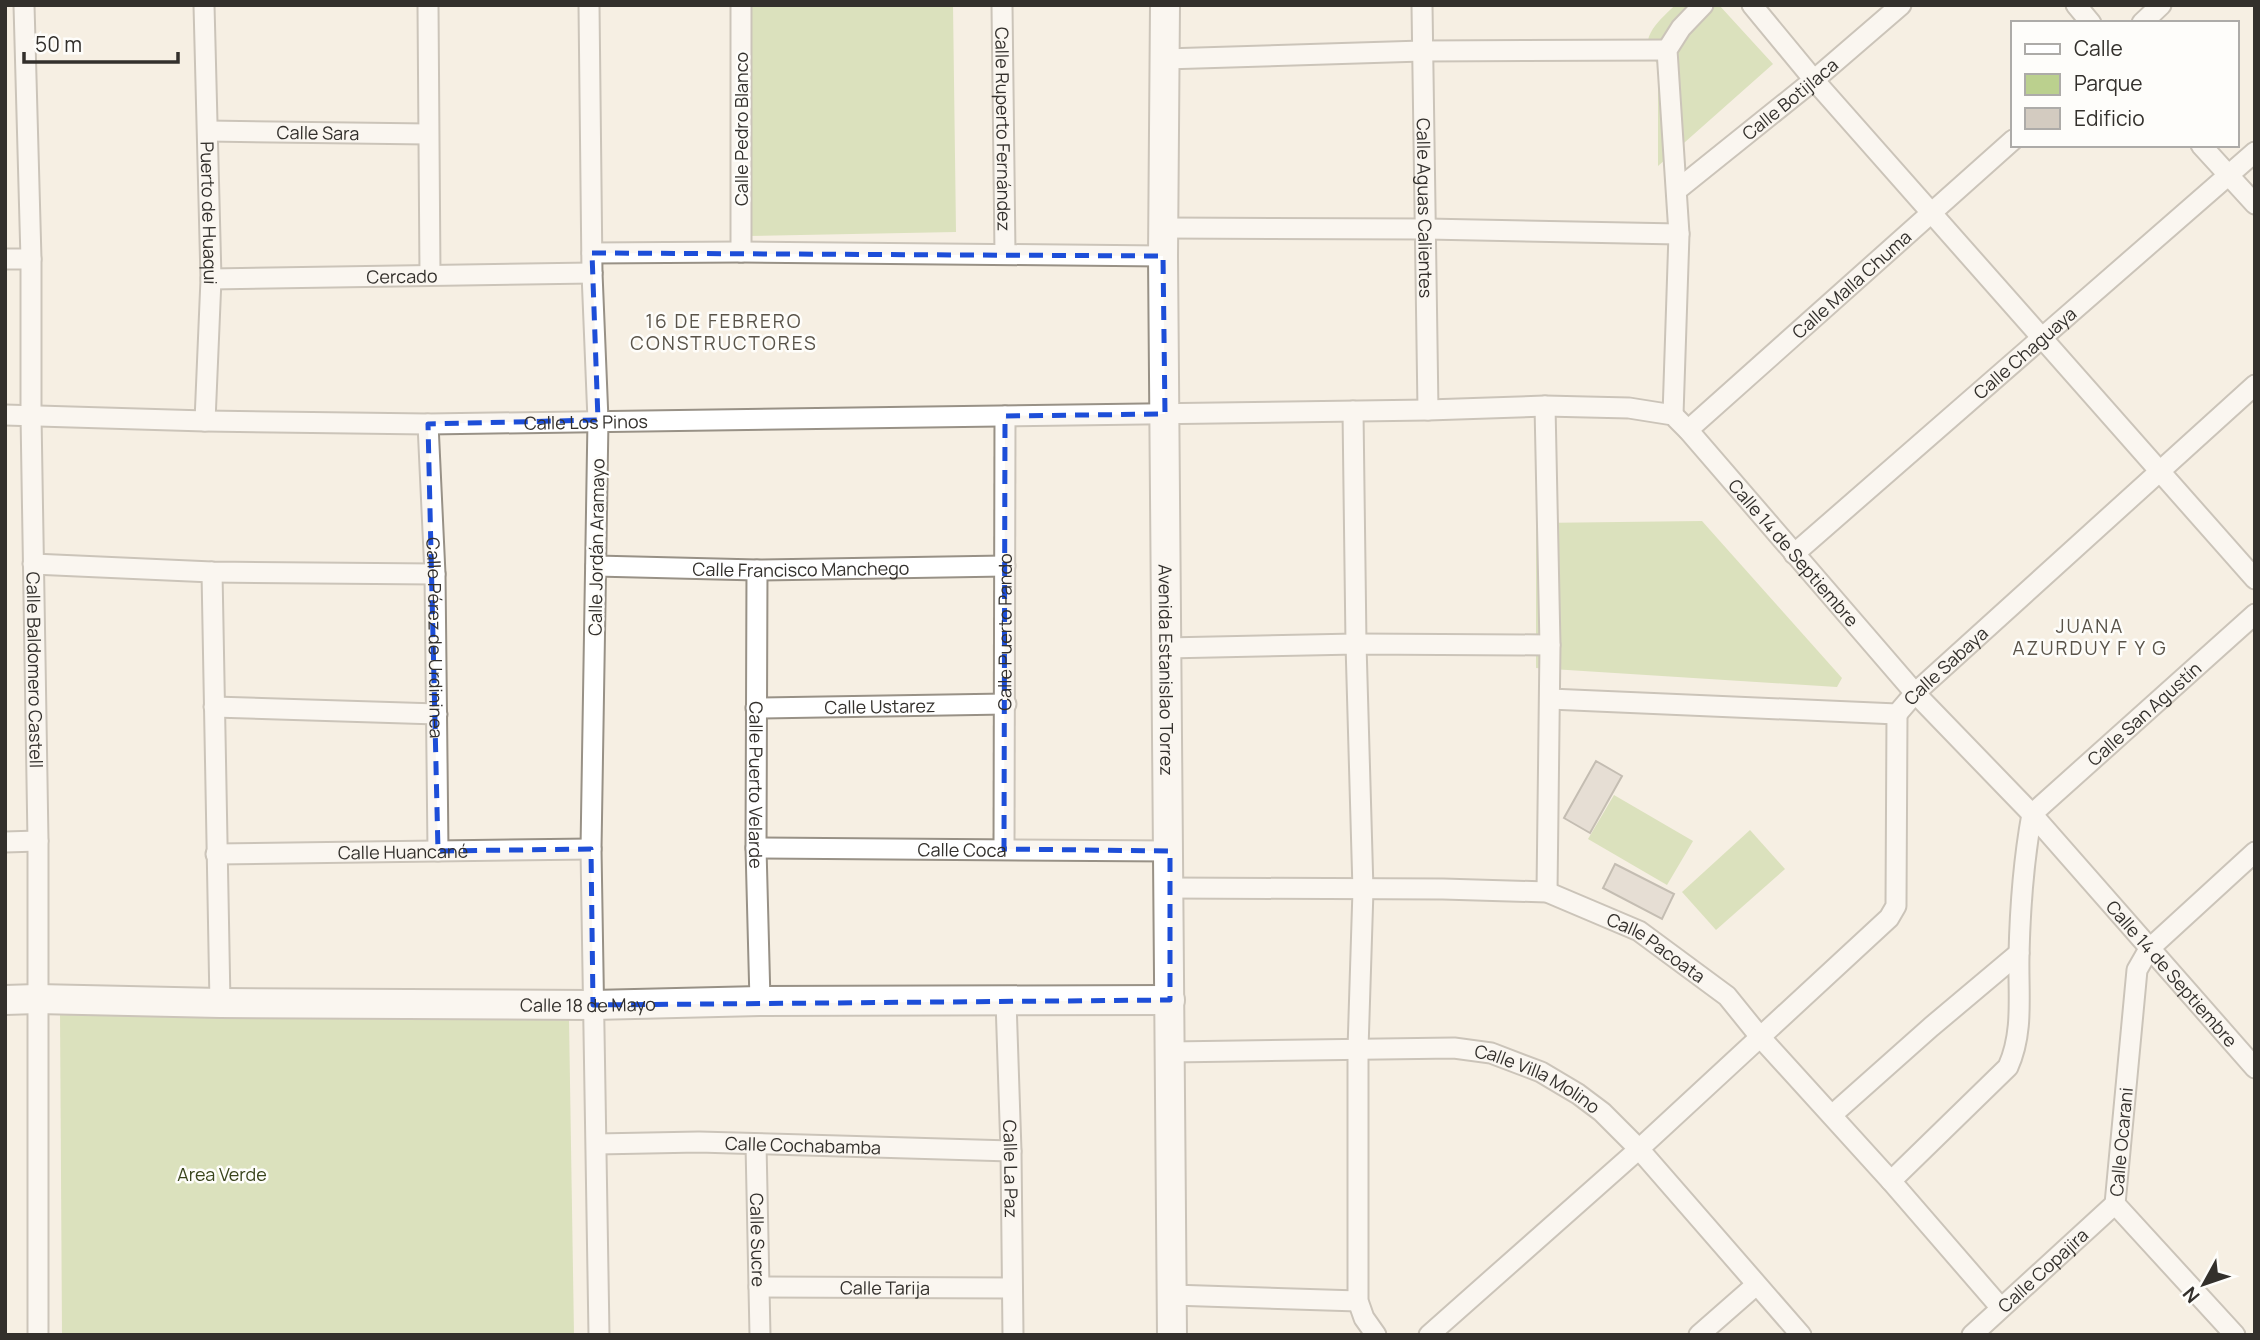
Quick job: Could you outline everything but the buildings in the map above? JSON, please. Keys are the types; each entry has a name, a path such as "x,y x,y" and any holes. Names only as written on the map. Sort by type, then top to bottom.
{"street":[{"name":"Calle Baldomero Castell","path":"24,5 31,258 38,841 38,1335"},
{"name":"Puerto de Huaqui","path":"204,5 211,279 205,421"},
{"path":"428,5 430,275"},
{"name":"Calle Jordán Aramayo","path":"589,5 592,274 598,420 591,849 599,1335"},
{"name":"Calle Pedro Blanco","path":"741,5 741,252"},
{"name":"Calle Ruperto Fernández","path":"1002,5 1005,254"},
{"name":"Avenida Estanislao Torrez","path":"1165,5 1163,256 1172,1335"},
{"name":"Calle Aguas Calientes","path":"1422,5 1428,411"},
{"path":"1165,414 1545,407 1629,408 1673,415 1679,234 1667,50 1681,28 1703,5"},
{"path":"1752,5 1814,80 2255,579"},
{"name":"Calle Botijlaca","path":"1677,190 1814,80 1901,5"},
{"path":"2076,5 2089,21"},
{"path":"2144,21 2161,5"},
{"path":"1165,59 1422,51 1667,50"},
{"name":"Calle Sara","path":"208,131 428,134"},
{"name":"Calle Malla Chuma","path":"1688,430 2011,142"},
{"path":"2203,147 2255,204"},
{"name":"Calle Chaguaya","path":"1794,554 2255,152"},
{"path":"1164,228 1679,234"},
{"path":"592,253 1163,256"},
{"path":"5,259 31,258"},
{"name":"Cercado","path":"211,279 592,274"},
{"name":"Calle Sabaya","path":"1550,699 1897,714 1915,693 2255,385"},
{"path":"1545,407 1550,645 1547,892"},
{"path":"1353,411 1363,890 1358,1049 1358,1301 1364,1318 1376,1335"},
{"name":"Calle Los Pinos","path":"5,415 428,424 1165,414"},
{"name":"Calle 14 de Septiembre","path":"1673,415 1915,693 2032,814 2255,1068"},
{"name":"Calle Puerto Pando","path":"1004,849 1005,416"},
{"name":"Calle Pérez de Urdininea","path":"428,424 435,573 438,851"},
{"path":"33,564 212,572 435,573"},
{"name":"Calle Francisco Manchego","path":"596,566 757,570 1005,566"},
{"name":"Calle Puerto Velarde","path":"757,570 760,1001"},
{"path":"212,572 220,1003"},
{"name":"Calle San Agustín","path":"2032,814 2255,614"},
{"path":"1166,648 1356,644 1550,645"},
{"name":"Calle Ustarez","path":"756,708 1006,704"},
{"path":"214,707 437,714"},
{"path":"1429,1335 1639,1149 1882,927 1896,906 1897,714"},
{"path":"1891,1181 2008,1068 2016,1049 2019,953 2032,814"},
{"path":"5,842 38,841"},
{"name":"Calle Coca","path":"757,848 1170,851"},
{"name":"Calle Huancané","path":"216,854 591,849"},
{"path":"2149,949 2255,852"},
{"name":"Calle Pacoata","path":"1168,888 1547,892 1639,931 1727,996 1761,1038 1891,1181 2001,1308"},
{"name":"Calle Ocarani","path":"2149,949 2137,970 2115,1204 2233,1334"},
{"path":"1832,1115 2019,953"},
{"name":"Calle 18 de Mayo","path":"5,1000 593,1005 760,1001 1170,1000"},
{"name":"Calle La Paz","path":"1006,1002 1013,1335"},
{"name":"Calle Villa Molino","path":"1171,1052 1454,1048 1491,1053 1541,1072 1602,1112 1639,1149 1801,1335"},
{"name":"Calle Cochabamba","path":"597,1144 699,1142 1011,1151"},
{"name":"Calle Sucre","path":"756,1144 760,1335"},
{"name":"Calle Copajira","path":"1972,1335 2115,1204"},
{"path":"1699,1335 1756,1285"},
{"name":"Calle Tarija","path":"759,1287 1012,1288"},
{"path":"1172,1295 1358,1301"}],"highlighted area":[{"path":"592,253 1163,256 1165,414 1005,416 1004,849 1170,851 1170,1000 593,1005 591,849 438,851 428,424 598,420"}],"green space":[{"path":"730,5 953,5 956,232 748,236 746,171 731,170"},
{"path":"1675,5 1719,5 1773,64 1658,166 1658,64 1651,56 1648,40 1655,26"},
{"path":"1702,521 1842,678 1837,687 1536,668 1536,523"},
{"path":"1614,795 1693,841 1667,885 1588,839"},
{"path":"1750,830 1785,869 1716,930 1682,892"},
{"name":"Area Verde","path":"60,1012 569,1019 574,1335 62,1335"}],"district":[{"name":"16 DE FEBRERO CONSTRUCTORES","path":"724,332"},
{"name":"JUANA AZURDUY F Y G","path":"2090,637"}]}
